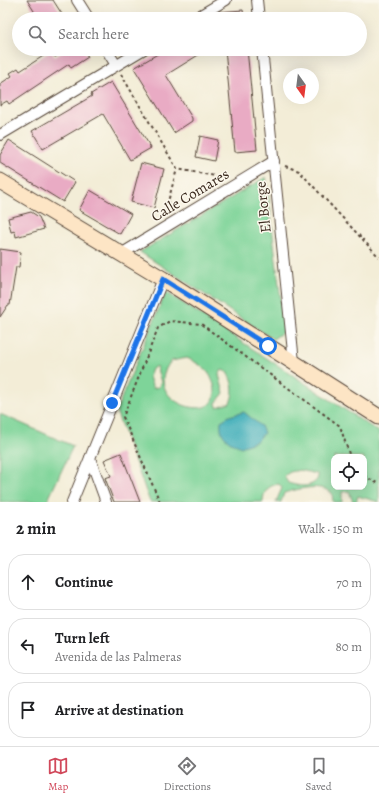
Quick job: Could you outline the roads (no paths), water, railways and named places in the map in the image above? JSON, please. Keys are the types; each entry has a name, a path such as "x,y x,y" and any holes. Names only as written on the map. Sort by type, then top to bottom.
{"street":[{"path":"77,0 85,12"},
{"path":"206,12 226,0"},
{"path":"257,0 258,12"},
{"path":"110,56 116,65"},
{"path":"0,135 132,56"},
{"name":"El Borge","path":"263,56 294,362"},
{"name":"Calle Comares","path":"121,254 274,161"},
{"path":"0,181 163,279 379,417"},
{"path":"72,502 163,279"},
{"path":"90,458 106,502"}],"water":[{"path":"244,412 261,426 264,433 257,441 241,447 225,438 221,431 221,421 229,416"}]}
